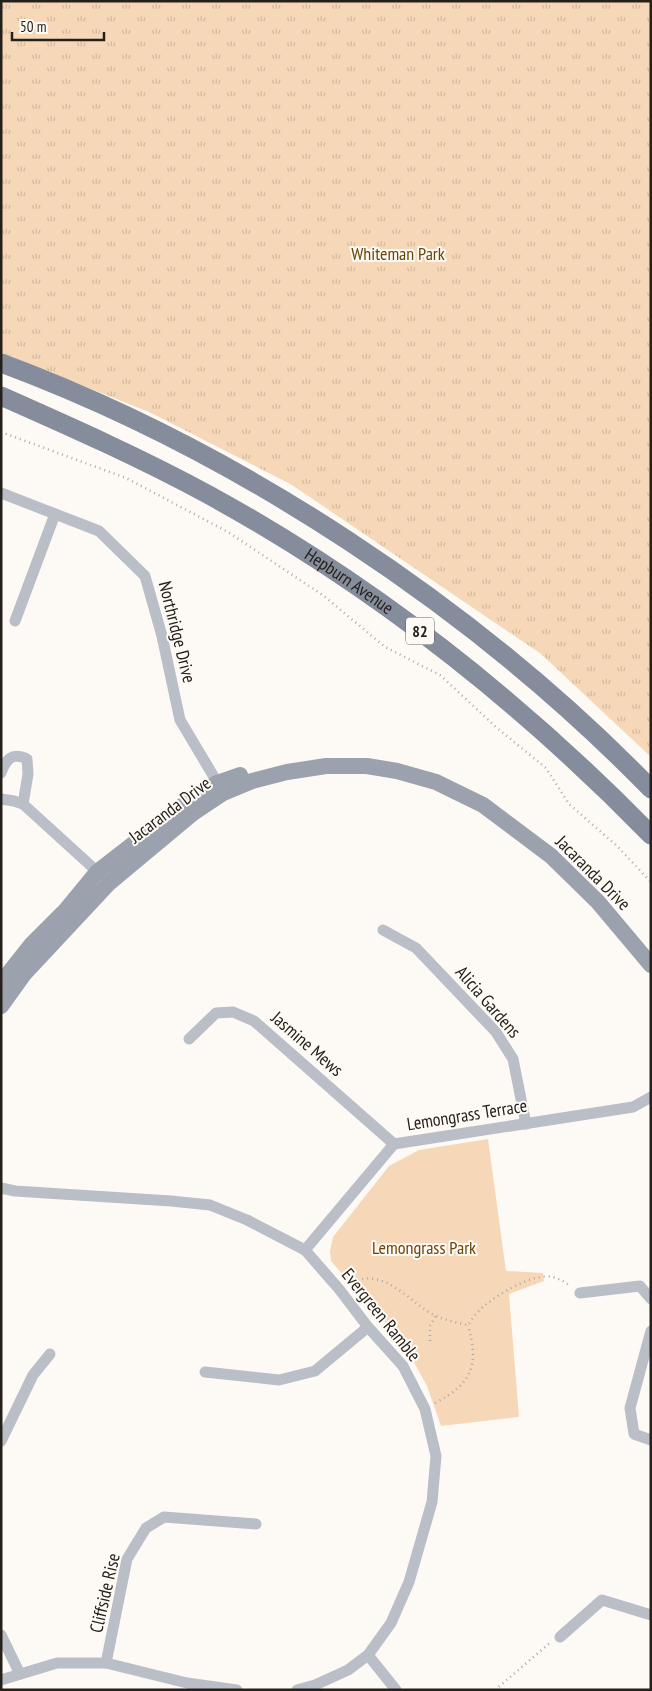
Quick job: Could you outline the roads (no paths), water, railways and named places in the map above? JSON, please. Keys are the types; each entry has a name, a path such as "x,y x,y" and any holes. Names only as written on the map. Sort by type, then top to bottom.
{"main road":[{"name":"Hepburn Avenue","path":"1,363 63,388 174,440 276,496 350,542 421,592 514,663 601,740 651,789"},
{"name":"Hepburn Avenue","path":"1,396 105,442 209,496 300,549 356,585 448,652 500,694 578,764 651,835"}],"street":[{"name":"Northridge Drive","path":"1,493 99,531 145,576 162,636 180,720 220,788"},
{"path":"15,621 55,514"},
{"path":"1,773 4,764 10,758 20,755 27,759 28,774 23,804"},
{"name":"Jacaranda Drive","path":"1,983 31,945 65,911 97,872 156,824 182,806 262,768 297,760 328,757 354,756 389,760 418,766 469,786 494,801 564,854 608,900 651,950"},
{"name":"Jacaranda Drive","path":"1,1006 24,974 110,883 220,788 278,774 326,766 367,766 397,771 436,782 484,805 552,856 598,902 651,965"},
{"path":"1,799 23,804 110,883"},
{"name":"Alicia Gardens","path":"383,930 416,948 496,1032 513,1059 526,1124"},
{"name":"Jasmine Mews","path":"189,1039 216,1013 233,1012 254,1021 394,1144"},
{"name":"Lemongrass Terrace","path":"305,1250 394,1144 633,1107 651,1097"},
{"name":"Evergreen Ramble","path":"1,1188 15,1191 171,1201 210,1206 247,1220 305,1250 339,1289 368,1327 403,1366 425,1409 436,1456 432,1502 409,1582 390,1623 368,1655 348,1670 315,1685 297,1690"},
{"path":"580,1292 640,1286 651,1299"},
{"path":"205,1372 280,1380 315,1370 368,1327"},
{"path":"651,1331 630,1408 634,1434 651,1440"},
{"path":"1,1441 33,1375 50,1354"},
{"name":"Cliffside Rise","path":"106,1663 128,1559 146,1528 164,1517 256,1524"},
{"path":"560,1637 602,1600 651,1614"},
{"path":"1,1635 20,1674"},
{"path":"368,1655 396,1690"},
{"path":"1,1680 57,1663 106,1663 186,1686 237,1690"}],"park label":[{"name":"Whiteman Park","path":"398,254"},
{"name":"Lemongrass Park","path":"424,1248"}]}
